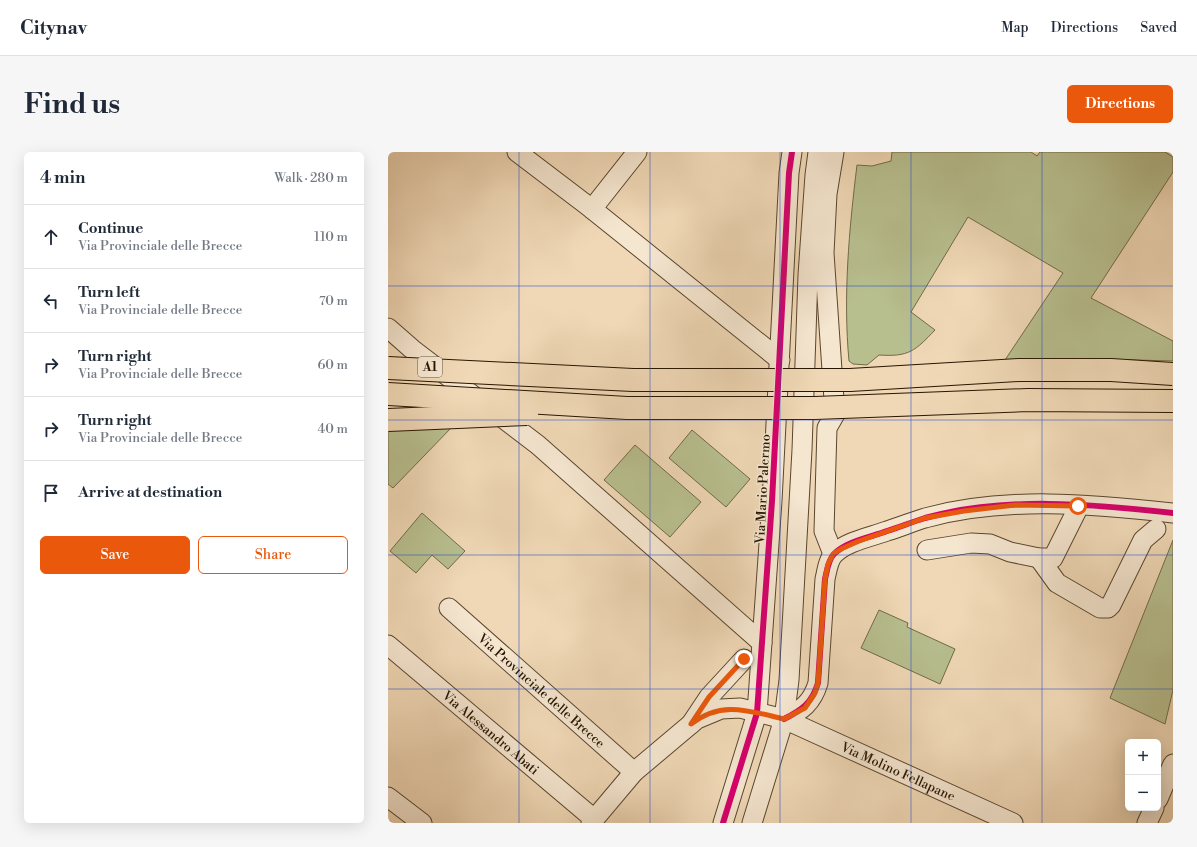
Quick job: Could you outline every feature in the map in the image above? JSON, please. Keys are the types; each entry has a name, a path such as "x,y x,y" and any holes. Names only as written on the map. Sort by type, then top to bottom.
{"highway":[{"name":"A1","path":"388,360 472,373"},
{"path":"388,368 633,380 850,380 1019,370 1111,370 1173,374"},
{"path":"388,394 627,408"},
{"path":"388,420 627,408 815,408 1028,400 1173,401"}],"street":[{"path":"518,152 592,209 780,360"},
{"path":"592,209 636,152"},
{"name":"Via Mario Palermo","path":"723,823 757,713 772,501 789,173 792,152"},
{"path":"752,823 784,719 794,619 808,275 815,174 818,152"},
{"path":"833,554 824,531 827,428 835,414 835,388 824,253 827,194 834,152"},
{"path":"388,328 412,349 538,444 762,643"},
{"path":"388,377 412,349"},
{"path":"592,821 634,772 697,719 721,709 740,708 784,719 805,708 815,693 818,683 825,579 828,564 833,554 854,543 925,518 964,511 1015,505 1124,508 1173,514"},
{"path":"927,550 971,543 990,544 1010,552 1039,558 1053,558 1078,506"},
{"path":"1039,558 1057,583 1100,608 1108,608 1111,605 1144,540 1156,529"},
{"name":"Via Provinciale delle Brecce","path":"449,608 634,772"},
{"name":"Via Alessandro Abati","path":"388,644 592,821"},
{"path":"691,724 709,697 744,659"},
{"name":"Via Molino Fellapane","path":"784,719 1013,823"},
{"path":"1161,792 1173,764"},
{"path":"388,797 422,823"},
{"path":"1147,823 1153,811"}],"green space":[{"path":"892,152 1031,152 1037,156 1040,152 1165,152 1173,157 1173,172 1091,298 1173,341 1173,361 1100,359 1005,360 1063,273 968,217 911,312 935,330 916,348 905,354 879,355 867,365 853,364 849,361 847,337 847,288 849,238 857,165 872,166 891,161"},
{"path":"388,428 451,428 393,488 388,484"},
{"path":"692,430 750,479 726,507 669,458"},
{"path":"635,445 701,502 670,537 604,480"},
{"path":"422,513 465,551 448,569 432,555 416,573 390,551"},
{"path":"1173,540 1173,690 1165,724 1110,698"},
{"path":"879,610 908,623 907,627 955,649 940,684 861,648"}],"cycle path":[{"path":"723,823 757,713 772,501 789,173 792,152"},
{"path":"784,719 806,705 816,690 818,683 825,579 830,559 834,554 846,546 859,540 925,518 955,511 986,507 1017,504 1080,505 1173,513"}],"route":[{"path":"744,659 700,708 691,724 697,719 721,709 740,708 784,719 805,708 815,693 818,683 825,579 828,564 833,554 848,545 925,518 964,511 1015,505 1078,506"}]}
